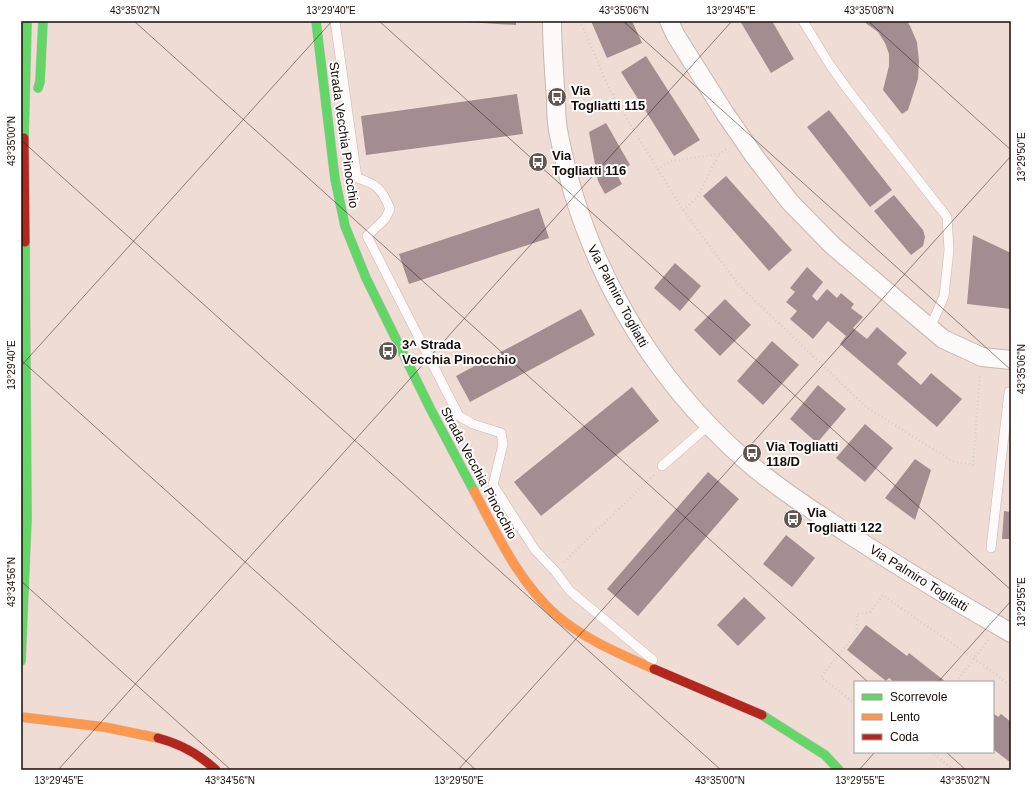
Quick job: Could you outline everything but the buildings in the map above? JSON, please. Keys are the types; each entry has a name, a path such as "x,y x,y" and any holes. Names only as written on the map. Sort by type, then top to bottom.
{"main road":[{"path":"21,661 27,518 24,129 27,21"},
{"path":"24,129 40,82 43,21"},
{"name":"Strada Vecchia Pinocchio","path":"316,21 335,179 345,226 366,278 431,410 508,555 532,589 556,615 605,648 760,714 825,755 839,770"},
{"path":"21,304 25,321"},
{"path":"21,717 104,727 159,738 177,743 204,759 216,770"}],"street":[{"name":"Via Palmiro Togliatti","path":"552,21 558,133 570,187 586,235 611,288 634,332 663,372 709,425 744,459 792,497 926,584 1005,630"},
{"path":"669,21 676,36 742,139 790,202 833,246 942,339 982,357 1011,360"}],"lane":[{"path":"335,21 357,178 374,183 385,195 390,209 385,219 367,236 353,243"},
{"path":"803,21 830,65 848,90 947,217 949,250 944,296 930,328"},
{"path":"367,236 459,416 473,424 501,433 503,444 493,485 535,550 555,571 570,591 674,677"},
{"path":"991,548 1009,392 1011,392"},
{"path":"662,466 709,425"}],"path":[{"path":"580,21 608,86 683,210 738,284 866,407 952,461 973,465 982,357"},
{"path":"657,169 671,161 719,154 742,139"},
{"path":"683,210 697,198 719,154"},
{"path":"555,571 662,466"},
{"path":"854,703 821,677 857,632 856,614 870,612 883,595 932,631 974,658 1011,686"},
{"path":"957,681 974,658 1005,630"},
{"path":"932,753 954,770"}],"traffic: fast":[{"path":"24,138 27,21"},
{"path":"38,88 40,82 43,21"},
{"path":"316,21 335,179 345,226 366,278 431,410 474,491"},
{"path":"21,661 27,518 25,242"},
{"path":"762,715 825,755 839,770"}],"traffic: slow":[{"path":"474,491 519,572 530,587 556,615 590,639 654,669"},
{"path":"21,717 104,727 158,738"}],"traffic: jam":[{"path":"24,138 25,242"},
{"path":"654,669 762,715"},
{"path":"158,738 189,750 216,770"}],"place":[{"name":"Via Togliatti 115","path":"557,97"},
{"name":"Via Togliatti 116","path":"538,162"},
{"name":"3^ Strada Vecchia Pinocchio","path":"388,351"},
{"name":"Via Togliatti 118/D","path":"752,453"},
{"name":"Via Togliatti 122","path":"793,519"}]}
